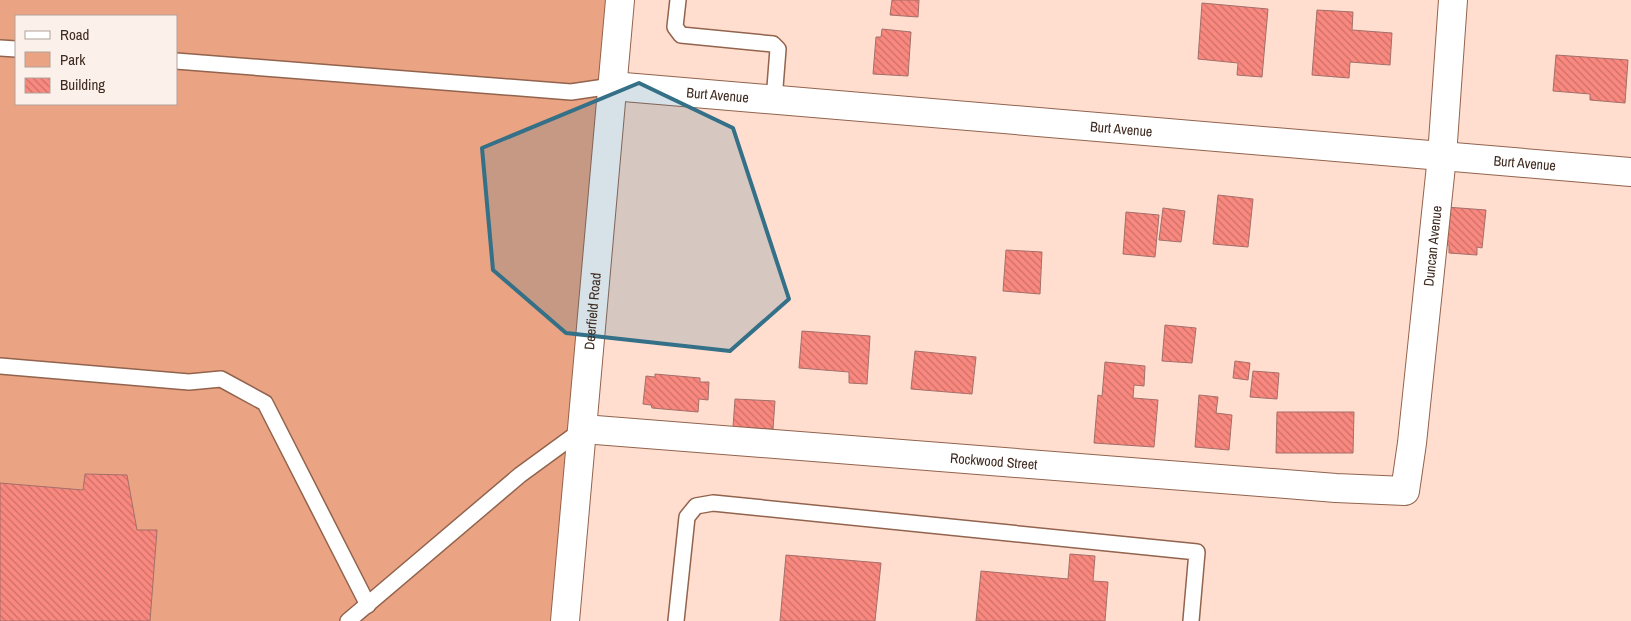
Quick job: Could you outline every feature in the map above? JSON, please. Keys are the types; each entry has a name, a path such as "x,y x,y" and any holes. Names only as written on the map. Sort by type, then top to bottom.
{"street":[{"name":"Deerfield Road","path":"566,621 620,0"},
{"name":"Duncan Avenue","path":"1405,491 1412,443 1442,156 1453,0"},
{"name":"Burt Avenue","path":"612,86 1631,172"},
{"name":"Rockwood Street","path":"583,429 1336,488 1405,491"}],"lane":[{"path":"678,0 675,26 681,35 774,44 778,49 774,100"},
{"path":"0,48 15,49"},
{"path":"178,61 571,92 612,86"},
{"path":"0,366 188,382 221,379 265,403 357,615 520,475 583,429"},
{"path":"676,621 688,517 696,506 712,503 1197,552 1191,621"}],"highlighted area":[{"path":"639,83 733,128 789,299 730,351 566,333 493,270 482,148"}],"green space":[{"path":"0,0 620,0 565,621 0,621"}],"building":[{"path":"892,0 919,0 918,17 890,15"},
{"path":"1202,3 1268,9 1262,77 1237,75 1238,63 1198,59"},
{"path":"1317,10 1353,12 1352,30 1392,33 1390,65 1350,62 1349,78 1312,75"},
{"path":"882,29 911,32 908,76 873,74 876,37 881,37"},
{"path":"1556,55 1628,60 1625,103 1590,100 1590,94 1553,91"},
{"path":"1218,195 1253,199 1248,247 1213,244"},
{"path":"1446,207 1486,210 1482,248 1477,247 1477,255 1449,253 1449,245 1443,245"},
{"path":"1163,208 1185,211 1181,242 1159,240"},
{"path":"1126,212 1159,215 1155,257 1123,254"},
{"path":"1006,250 1042,252 1040,294 1003,291"},
{"path":"1165,325 1196,328 1192,363 1162,361"},
{"path":"802,331 870,336 867,384 849,383 849,372 799,368"},
{"path":"915,351 976,357 972,394 911,389"},
{"path":"1235,361 1250,363 1248,380 1233,378"},
{"path":"1105,362 1145,366 1144,386 1134,385 1133,398 1158,400 1154,447 1094,443 1098,395 1102,396"},
{"path":"1253,371 1279,373 1277,399 1250,397"},
{"path":"655,374 700,378 700,382 709,382 708,400 699,399 698,412 652,408 651,405 643,404 646,376 655,377"},
{"path":"1199,395 1218,397 1216,413 1232,415 1229,450 1195,447"},
{"path":"735,399 775,401 773,429 733,427"},
{"path":"1277,412 1354,412 1353,453 1276,453"},
{"path":"85,474 127,475 137,530 157,530 150,621 0,621 0,483 83,490"},
{"path":"1070,554 1095,556 1093,581 1108,582 1105,621 976,621 981,571 1068,579"},
{"path":"786,555 881,563 875,621 780,621"}]}
